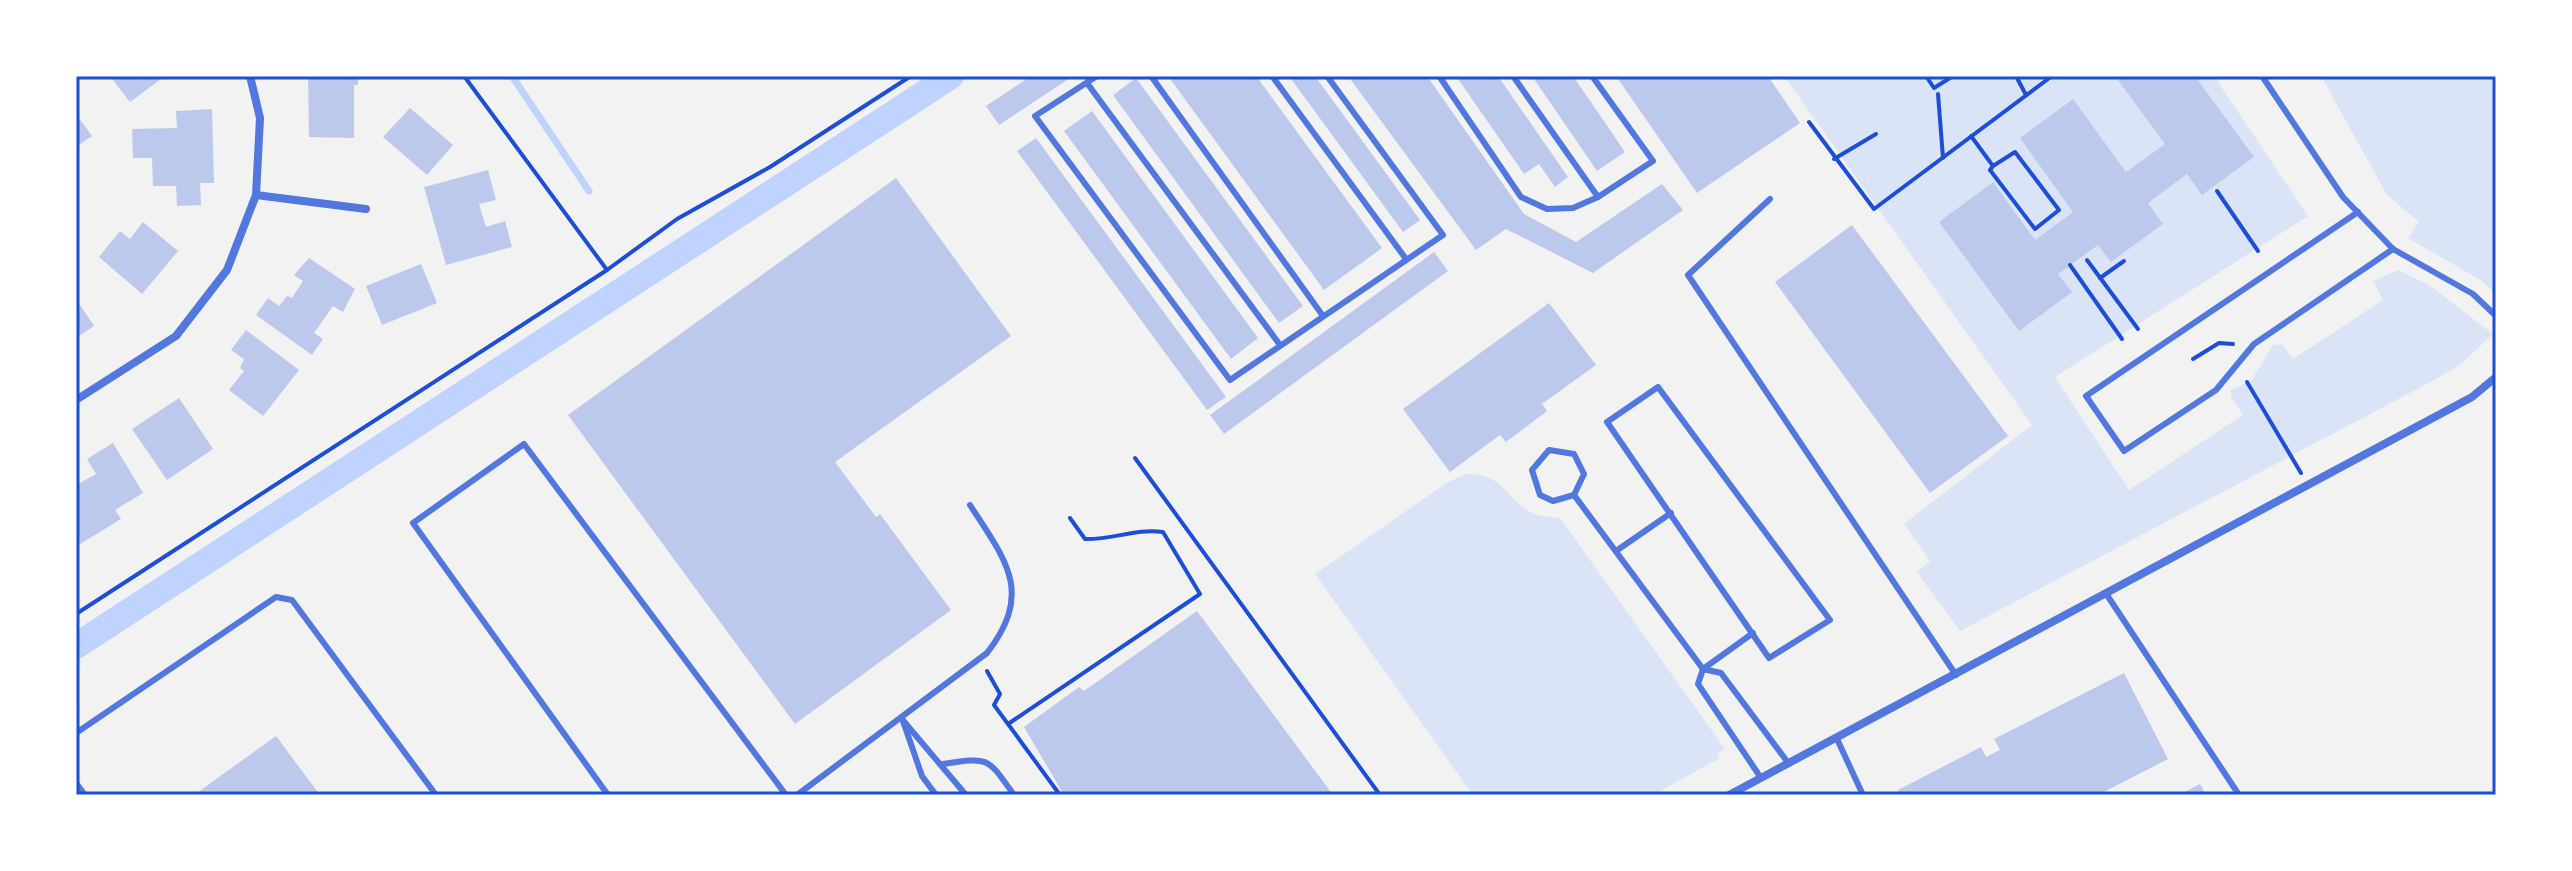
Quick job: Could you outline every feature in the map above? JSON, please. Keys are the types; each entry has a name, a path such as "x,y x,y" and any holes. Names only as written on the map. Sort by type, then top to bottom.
{"street":[{"path":"76,400 176,336 227,270 256,195 260,118 250,76"},
{"path":"256,195 366,209"},
{"path":"1729,795 2472,397 2496,377"}],"lane":[{"path":"1097,76 1035,116 1230,380 1443,235 1327,76"},
{"path":"1151,76 1323,316"},
{"path":"1272,76 1406,259"},
{"path":"1439,76 1521,197 1547,209 1573,208 1598,197 1653,161 1592,76"},
{"path":"1513,76 1598,197"},
{"path":"2262,76 2343,197 2393,249 2473,294 2496,316"},
{"path":"1087,83 1280,345"},
{"path":"1770,199 1688,275 1956,675"},
{"path":"2358,212 2086,396 2124,451 2216,390 2254,344 2393,249"},
{"path":"1658,387 1830,620 1769,658 1753,633 1607,422 1658,387"},
{"path":"608,795 413,523 524,444 786,795"},
{"path":"1549,450 1574,454 1584,474 1574,495 1553,501 1540,495 1532,470 1549,450"},
{"path":"1574,495 1703,669 1721,673 1789,764"},
{"path":"797,795 980,659 1005,630 1014,607 1010,578 1001,553 970,505"},
{"path":"1616,551 1671,513"},
{"path":"2107,595 2239,795"},
{"path":"76,733 276,597 292,600 436,795"},
{"path":"1753,633 1703,669 1698,684 1761,778"},
{"path":"901,718 943,764 966,795"},
{"path":"901,718 922,776 936,795"},
{"path":"1837,739 1863,795"},
{"path":"943,764 978,759 991,763 1014,795"},
{"path":"76,783 85,795"}],"path":[{"path":"464,76 607,270"},
{"path":"76,614 607,270 677,219 770,167 911,76"},
{"path":"1926,76 1934,88 1953,76"},
{"path":"2016,76 2026,95"},
{"path":"1809,122 1874,209 2052,76"},
{"path":"1938,94 1943,158"},
{"path":"1834,159 1876,134"},
{"path":"1971,136 1993,166"},
{"path":"2015,152 2059,210 2035,229 1990,170 1993,166 2015,152"},
{"path":"2217,191 2258,251"},
{"path":"2087,260 2138,329"},
{"path":"2100,278 2124,261"},
{"path":"2070,265 2122,339"},
{"path":"2193,359 2219,343 2236,344"},
{"path":"2247,382 2307,486"},
{"path":"1135,458 1380,795"},
{"path":"1008,724 1200,594 1163,532 1147,530 1085,539 1070,518"},
{"path":"980,659 1000,694 994,705 1060,795"}],"shaded area":[{"path":"1784,76 2214,76 2308,216 2055,377 2129,490 2243,415 2231,397 2231,390 2251,381 2273,345 2282,344 2293,359 2383,300 2373,281 2398,270 2429,285 2493,334 2460,365 2425,385 1960,631 1917,572 1930,561 1904,524 2032,425"},
{"path":"2321,76 2496,76 2496,294 2482,281 2408,238 2419,222 2387,195"},
{"path":"1466,474 1490,478 1535,514 1560,518 1725,749 1717,753 1720,758 1653,795 1473,795 1315,574 1448,482"}],"building":[{"path":"110,76 165,76 130,102"},
{"path":"308,76 358,76 358,85 354,85 354,138 309,137"},
{"path":"1031,76 1073,76 999,125 986,106"},
{"path":"1168,76 1256,76 1382,248 1324,290"},
{"path":"1289,76 1315,76 1420,220 1403,232"},
{"path":"1348,76 1427,76 1524,214 1576,242 1662,184 1683,210 1593,273 1506,229 1476,250"},
{"path":"1456,76 1498,76 1568,177 1555,187 1539,164 1524,174"},
{"path":"1532,76 1573,76 1625,152 1597,171"},
{"path":"1616,76 1768,76 1800,123 1697,193"},
{"path":"2115,76 2195,76 2254,157 2202,195 2187,174 2148,203 2163,224 2111,262 2098,245 2058,274 2072,292 2019,331 1939,222 1993,182 2035,240 2073,212 2020,138 2073,99 2126,172 2165,144"},
{"path":"1136,78 1303,306 1279,323 1113,95"},
{"path":"410,108 453,145 427,175 383,137"},
{"path":"212,109 214,183 200,183 201,205 177,206 176,186 153,186 152,158 133,158 132,129 177,128 176,111"},
{"path":"1092,111 1258,338 1231,359 1064,131"},
{"path":"76,114 92,136 76,147"},
{"path":"1036,138 1226,397 1207,410 1017,151"},
{"path":"488,170 496,200 479,204 486,227 505,221 512,247 446,265 424,187"},
{"path":"896,178 1011,336 835,462 876,517 880,514 951,610 795,724 568,415"},
{"path":"143,222 178,251 142,294 99,257 120,231 130,239"},
{"path":"1852,225 2008,436 1930,493 1775,282"},
{"path":"1434,252 1448,271 1224,434 1210,415"},
{"path":"309,258 355,289 343,312 333,306 314,333 323,339 312,355 256,315 268,298 279,306 287,296 292,298 303,281 294,275"},
{"path":"421,264 437,303 382,325 366,286"},
{"path":"1549,303 1596,365 1542,404 1547,411 1506,442 1500,435 1450,472 1403,409"},
{"path":"80,305 94,326 76,338 76,307"},
{"path":"246,330 299,370 263,416 229,390 244,371 240,368 244,359 231,350"},
{"path":"179,398 213,449 167,480 132,429"},
{"path":"113,443 143,493 115,510 121,519 80,544 76,537 76,480 78,484 96,474 87,459"},
{"path":"1197,611 1333,795 1064,795 1024,727 1079,687 1084,691"},
{"path":"2124,673 2168,759 2098,795 1901,795 1898,790 1981,747 1986,757 2000,750 1994,739"},
{"path":"276,736 320,795 194,795"},
{"path":"2200,784 2206,795 2179,795"}],"waterway":[{"path":"512,76 589,191"},
{"path":"76,646 951,76"}]}
